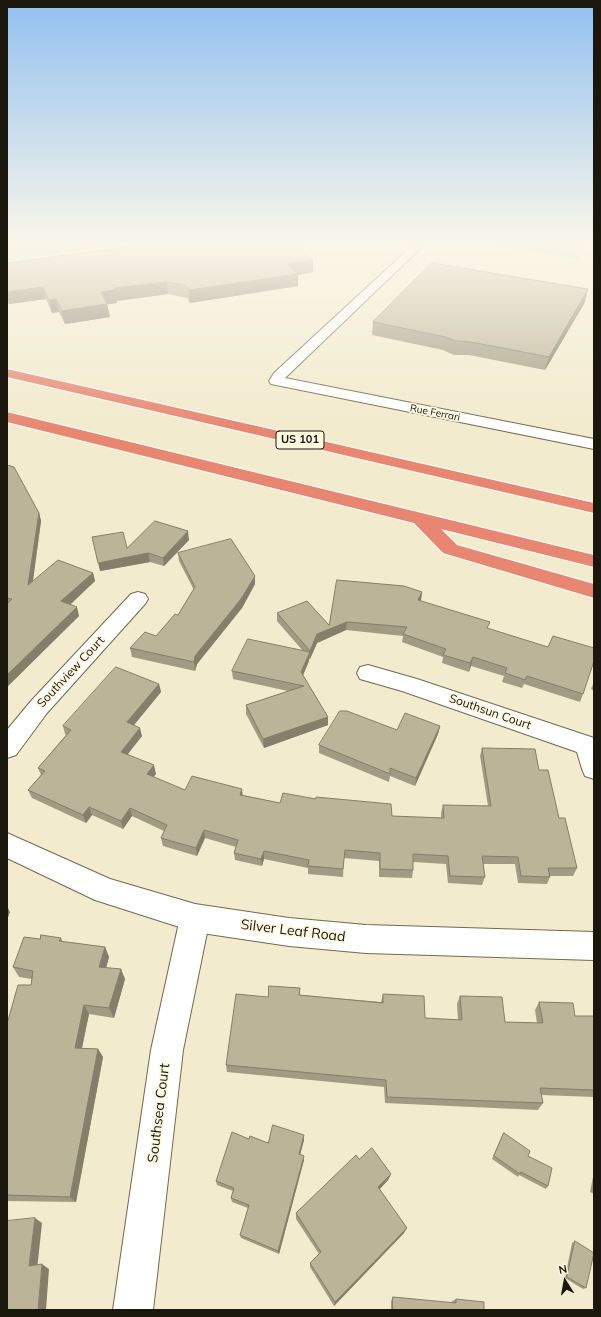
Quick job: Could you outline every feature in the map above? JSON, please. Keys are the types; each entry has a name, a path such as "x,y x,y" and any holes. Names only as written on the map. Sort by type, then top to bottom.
{"highway":[{"name":"US 101","path":"7,373 594,508"},
{"path":"7,418 594,561"},
{"path":"420,518 450,549 594,591"}],"street":[{"name":"Rue Ferrari","path":"354,305 279,376 276,382 594,444"},
{"name":"Southview Court","path":"7,748 39,707 138,599"},
{"name":"Southsun Court","path":"368,674 409,685 588,746 594,769"},
{"name":"Silver Leaf Road","path":"7,845 105,891 195,918 289,932 366,939 594,946"},
{"name":"Southsea Court","path":"133,1310 167,1050 195,918"}],"building":[{"path":"59,305 98,305 62,311"},
{"path":"390,305 579,305 549,357 471,342 456,341 445,337 373,322"},
{"path":"7,465 14,467 39,513 28,585 58,560 93,573 61,601 77,607 7,675 7,604 12,599 7,598"},
{"path":"155,521 188,531 163,558 148,553 98,563 92,537 123,532 127,548"},
{"path":"231,539 255,576 241,599 195,656 194,662 130,648 145,632 156,636 175,614 178,615 195,587 178,553"},
{"path":"337,580 404,586 422,592 418,600 490,622 487,628 548,647 553,636 594,648 594,661 583,694 527,676 525,680 505,673 507,668 473,657 470,663 443,655 446,649 403,634 407,627 347,622 317,634 310,651 277,613 307,601 329,625"},
{"path":"248,639 310,652 301,672 328,717 263,739 246,705 304,686 232,671"},
{"path":"116,667 159,684 127,722 140,728 121,752 154,765 147,774 185,790 192,776 242,789 240,795 280,803 283,793 316,799 316,797 391,804 392,816 444,818 443,805 491,806 482,748 535,749 539,770 548,770 559,818 565,818 577,868 548,868 550,877 521,876 518,857 482,856 485,877 450,876 448,856 413,854 413,870 380,869 380,853 345,850 343,869 308,866 309,860 264,851 261,859 234,853 238,840 204,830 196,848 161,838 167,825 130,808 121,821 89,807 83,815 28,790 45,771 38,768 71,730 63,726"},
{"path":"340,711 347,711 397,730 405,713 440,726 416,778 390,768 390,774 319,745"},
{"path":"41,935 61,938 59,941 105,947 99,967 121,969 109,1008 84,1005 75,1048 98,1049 70,1197 7,1195 7,1024 18,985 31,985 33,971 13,967 24,937 40,939"},
{"path":"269,986 300,988 299,995 383,1003 383,994 424,996 425,1018 462,1020 460,996 502,997 505,1022 543,1023 539,1002 573,1003 575,1016 594,1016 594,1090 540,1088 543,1103 387,1097 386,1080 226,1065 236,994 268,997"},
{"path":"273,1125 304,1135 299,1154 304,1156 278,1251 240,1235 249,1205 231,1198 234,1188 216,1181 232,1132 249,1139 250,1136 268,1143"},
{"path":"504,1133 530,1151 528,1156 552,1168 548,1186 521,1172 520,1174 494,1156"},
{"path":"372,1148 391,1174 378,1187 407,1228 335,1302 310,1263 321,1252 296,1213 356,1155 359,1159"},
{"path":"35,1218 29,1266 42,1264 38,1310 7,1310 7,1221"},
{"path":"575,1241 594,1253 586,1288 567,1277"},
{"path":"393,1297 456,1303 456,1299 484,1302 484,1310 393,1310"}]}
